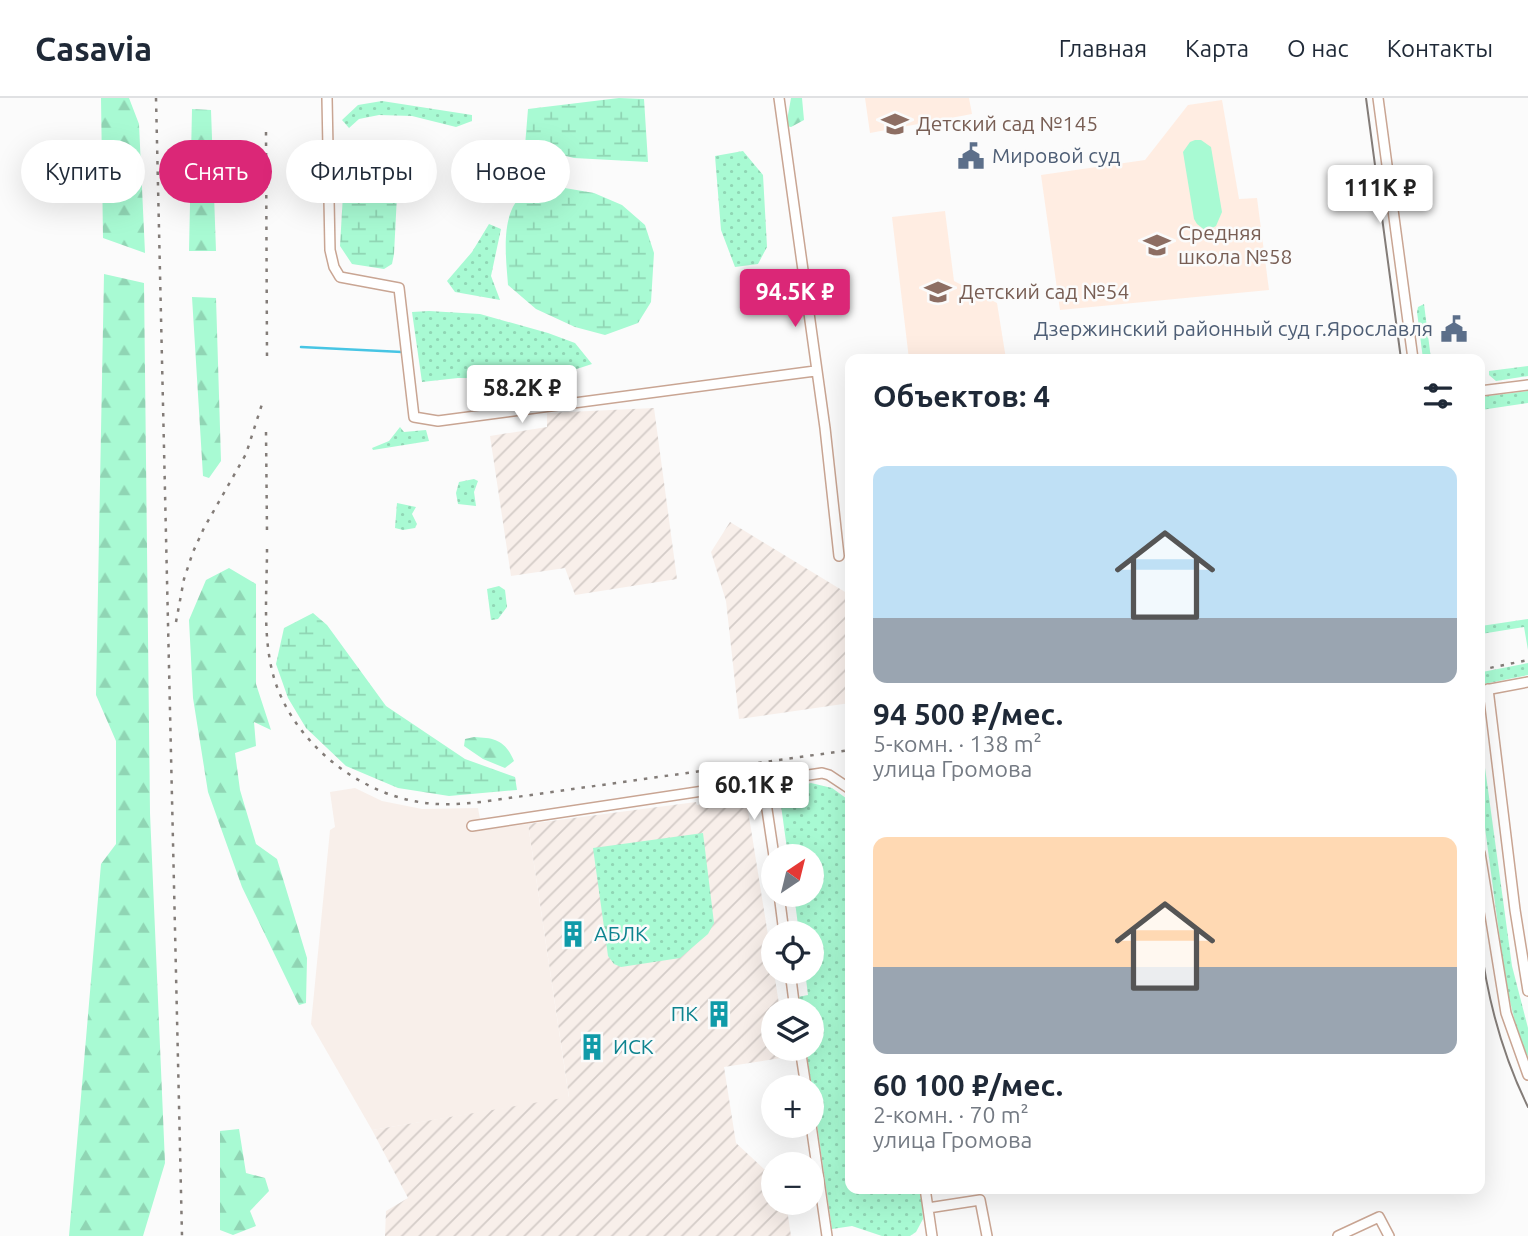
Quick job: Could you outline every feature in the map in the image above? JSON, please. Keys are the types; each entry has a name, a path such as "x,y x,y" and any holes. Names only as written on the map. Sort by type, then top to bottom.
{"street":[{"path":"327,98 330,250 334,267 341,277 399,288 414,416 438,421 815,371"},
{"path":"779,98 832,482 839,556"},
{"path":"1378,98 1412,354"},
{"path":"1485,390 1528,384"},
{"path":"1485,690 1528,682"},
{"path":"1485,697 1528,991"},
{"path":"472,826 822,773 845,786"},
{"path":"763,783 772,844"},
{"path":"1486,925 1506,1013 1528,1075"},
{"path":"813,1138 827,1236"},
{"path":"926,1194 932,1236"},
{"path":"928,1208 981,1200 987,1236"},
{"path":"1338,1236 1379,1217 1388,1236"}],"shaded area":[{"name":"Детский сад №145","path":"865,98 969,98 972,114 870,133"},
{"name":"Средняя школа №58","path":"1222,100 1239,199 1257,198 1269,290 1060,310 1041,175 1145,160 1188,105"},
{"name":"Детский сад №54","path":"945,211 954,281 997,303 1005,354 908,354 892,217"},
{"path":"654,408 677,579 575,595 565,568 511,576 490,436 547,427 547,413"},
{"path":"730,522 845,592 845,704 739,719 726,601 711,552"},
{"path":"355,788 382,801 422,809 478,808 482,830 528,824 569,1098 372,1130 311,1024 330,830 335,827 330,792"},
{"path":"746,798 761,892 761,907 763,907 766,921 761,921 761,984 776,984 778,998 761,998 762,1061 724,1067 736,1143 761,1166 761,1215 788,1215 791,1236 385,1236 386,1211 408,1198 372,1130 569,1097 528,824 696,802 697,805"}],"green space":[{"path":"101,98 129,98 139,124 140,140 102,140"},
{"path":"619,98 644,99 648,162 574,158 570,157 570,140 525,140 528,109"},
{"path":"791,98 802,98 804,120 791,127 786,126"},
{"path":"382,101 472,115 472,121 456,127 412,116 379,115 359,119 349,128 342,120 358,105"},
{"path":"192,109 211,110 212,140 191,140"},
{"path":"1201,140 1211,147 1222,212 1216,226 1206,231 1194,219 1183,152 1190,142"},
{"path":"743,151 763,175 767,247 758,264 735,267 721,230 715,156"},
{"path":"570,189 594,193 622,205 645,225 654,253 651,302 638,323 605,335 575,327 536,309 508,285 506,244 510,215 515,203 570,203"},
{"path":"102,203 143,203 145,253 103,238"},
{"path":"190,203 214,203 216,251 189,251"},
{"path":"342,203 397,203 392,264 384,269 352,264 340,246"},
{"path":"489,224 501,229 491,276 500,300 455,292 447,281 472,252"},
{"path":"104,274 144,283 150,813 165,1163 143,1236 69,1236 101,864 116,844 116,741 96,695"},
{"path":"192,297 216,298 221,461 209,478 203,476"},
{"path":"1424,304 1430,354 1422,354 1418,307"},
{"path":"412,312 480,314 548,333 575,343 592,364 549,378 458,378 422,382"},
{"path":"1528,366 1528,376 1496,381 1489,375 1489,371"},
{"path":"1528,391 1528,403 1485,409 1485,396"},
{"path":"400,427 404,432 426,430 429,441 373,450 372,448 389,441"},
{"path":"474,479 478,481 474,492 476,506 458,504 456,493 459,482"},
{"path":"397,503 416,507 412,514 417,524 415,528 395,528"},
{"path":"229,568 256,584 256,684 271,730 254,722 256,746 235,753 240,790 256,844 277,859 307,958 306,1003 299,1005 242,887 208,792 193,698 189,620 206,580"},
{"path":"499,586 505,590 507,607 498,619 491,620 487,589"},
{"path":"313,613 327,625 386,706 465,759 515,777 517,790 449,796 398,788 346,766 306,728 288,698 276,664 284,628"},
{"path":"1528,619 1528,650 1524,627 1485,633 1485,625"},
{"path":"1528,663 1528,675 1485,684 1485,671"},
{"path":"488,738 503,744 514,761 505,768 483,759 464,746 465,739"},
{"path":"1485,768 1512,966 1528,1028 1528,1057 1518,1034 1506,985 1485,828"},
{"path":"811,783 832,788 845,797 845,1194 921,1194 923,1219 916,1232 910,1236 882,1236 852,1226 832,1229 824,1173 824,1152 821,1152 819,1138 824,1138 824,1075 810,1075 808,1061 824,1061 824,998 798,997 808,995 807,984 824,984 824,921 797,921 796,907 824,907 824,844 786,844 779,791"},
{"path":"703,833 714,923 708,934 680,958 621,967 614,964 608,956 593,848"},
{"path":"239,1129 246,1173 265,1178 269,1191 250,1211 256,1226 233,1235 220,1230 220,1131"}],"waterway":[{"path":"301,347 402,352"}],"tram line":[{"path":"1366,98 1400,354"},
{"path":"1485,970 1497,1025 1528,1107"}],"railway":[{"path":"156,98 182,1236"},
{"path":"266,132 267,358"},
{"path":"176,622 184,579 193,552 246,454 263,401"},
{"path":"266,432 267,532"},
{"path":"267,549 266,622 269,652 279,691 290,714 306,736 346,772 369,786 394,796 428,803 471,803 845,751"},
{"path":"1485,669 1528,660"}],"place":[{"name":"Детский сад №145","path":"895,124"},
{"name":"Мировой суд","path":"971,156"},
{"name":"Средняя школа №58","path":"1157,245"},
{"name":"Детский сад №54","path":"938,292"},
{"name":"Дзержинский районный суд г.Ярославля","path":"1454,329"},
{"name":"АБЛК","path":"573,934"},
{"name":"ПК","path":"719,1014"},
{"name":"ИСК","path":"592,1047"}]}
